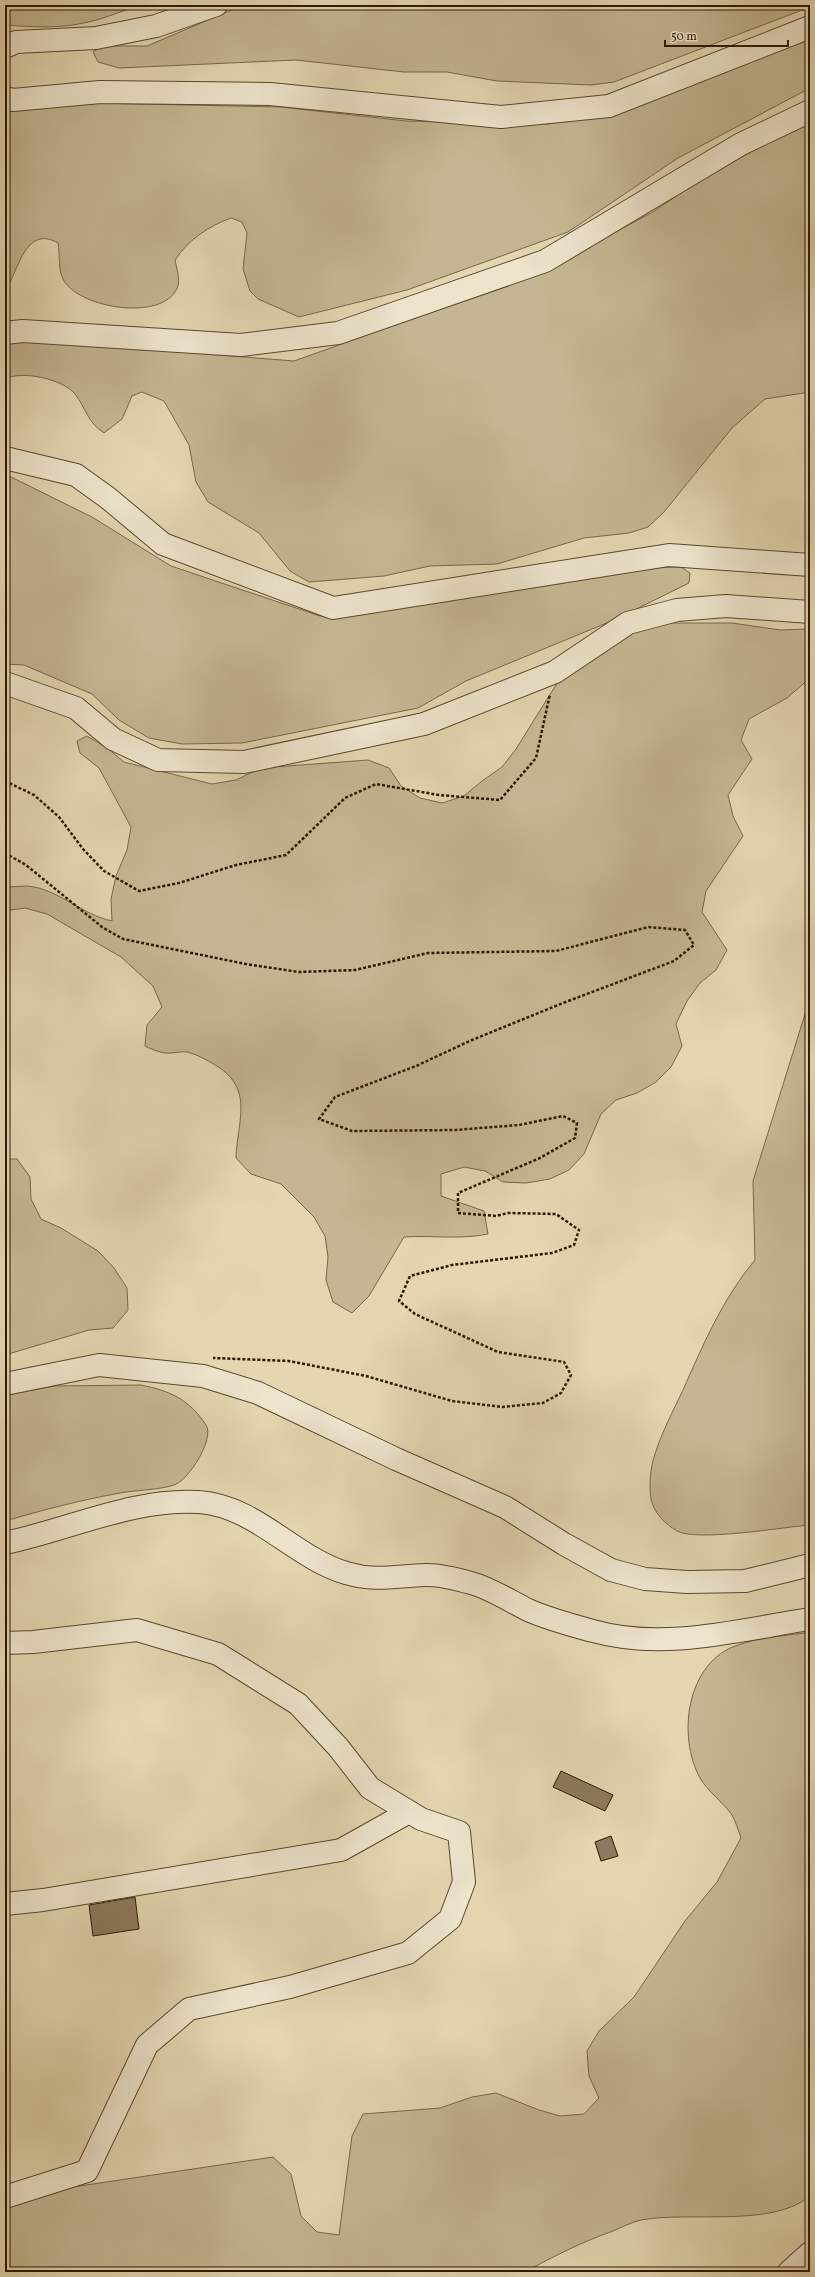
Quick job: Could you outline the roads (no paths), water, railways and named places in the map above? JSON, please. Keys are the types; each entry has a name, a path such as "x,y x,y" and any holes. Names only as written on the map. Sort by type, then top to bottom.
{"street":[{"path":"5,47 16,42 96,38 156,26 216,5"},
{"path":"5,98 13,100 100,92 270,94 501,117 609,106 810,27"},
{"path":"5,333 23,331 241,345 338,333 545,261 741,144 810,111"},
{"path":"5,458 76,475 108,498 163,544 333,608 669,555 810,565"},
{"path":"5,683 76,708 114,739 158,760 244,762 424,724 555,672 628,623 677,610 726,606 810,612"},
{"path":"5,1384 99,1365 203,1376 258,1393 396,1459 505,1507 564,1544 611,1570 645,1579 687,1582 745,1581 810,1565"},
{"path":"5,1543 40,1536 98,1516 159,1504 199,1502 239,1512 282,1537 316,1561 345,1573 377,1580 427,1574 472,1583 531,1611 595,1632 649,1641 686,1639 810,1619"},
{"path":"5,1643 33,1642 137,1630 218,1654 298,1704 338,1747 370,1788 421,1819 459,1832 464,1882 450,1919 408,1954 290,1987 190,2009 147,2045 87,2171 5,2197"},
{"path":"5,1904 43,1900 341,1850 409,1812"},
{"path":"789,2272 810,2253"}]}
